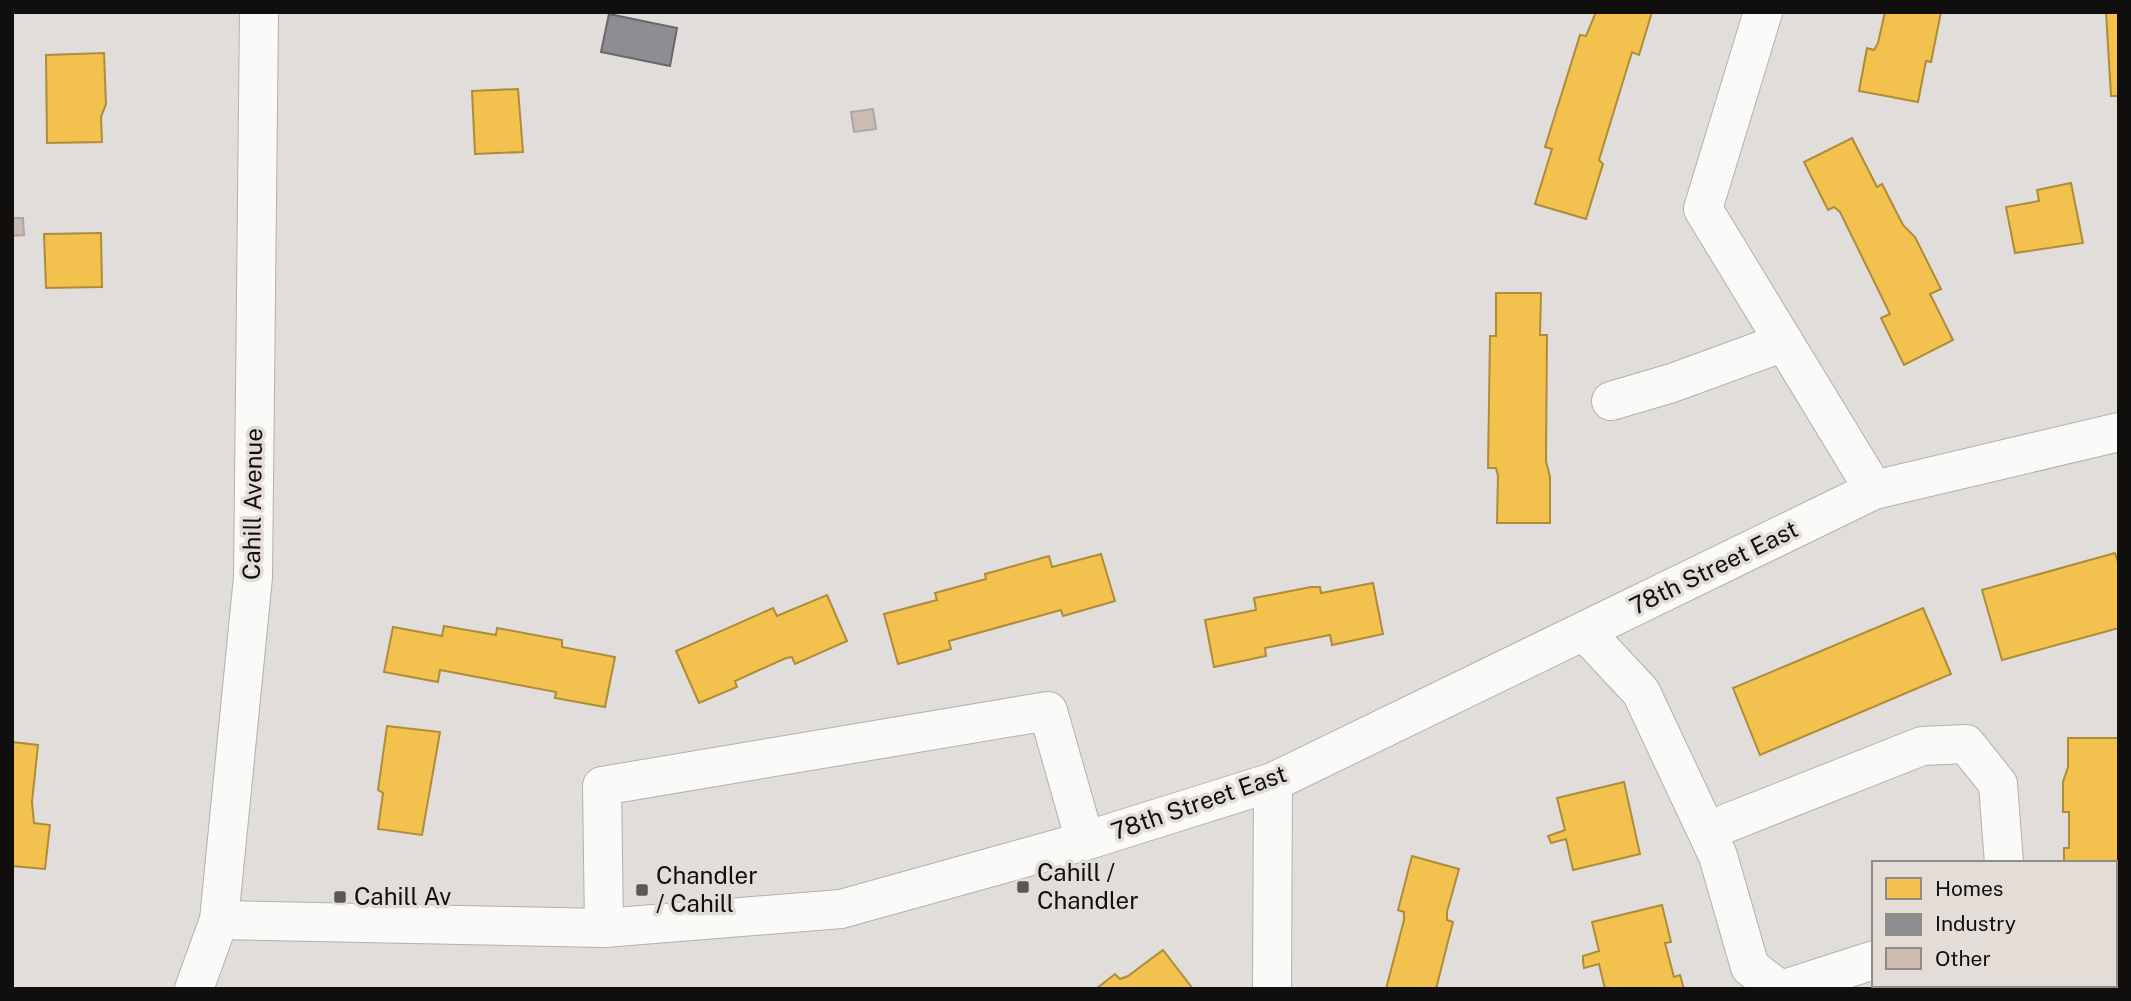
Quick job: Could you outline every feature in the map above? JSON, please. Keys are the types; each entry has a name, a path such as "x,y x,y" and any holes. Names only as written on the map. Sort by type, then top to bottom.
{"street":[{"name":"Cahill Avenue","path":"194,989 219,920 253,577 259,12"},
{"path":"1763,12 1703,209 1874,490"},
{"path":"1611,401 1672,383 1784,342"},
{"name":"78th Street East","path":"219,920 604,928 841,909 1085,841 1273,782 1874,490 2119,432"},
{"path":"1584,631 1641,692 1718,856 1750,967 1781,989 1872,961"},
{"path":"604,928 602,786 1048,711 1085,841"},
{"path":"1707,831 1922,746 1966,744 1998,784 2004,861"},
{"path":"1272,989 1273,782"}],"building: Homes":[{"path":"1596,12 1652,12 1639,55 1632,52 1599,160 1603,164 1586,219 1535,204 1552,149 1545,147 1580,35 1586,36"},
{"path":"1885,12 1941,12 1931,62 1926,61 1918,102 1859,91 1867,48 1874,50 1878,43"},
{"path":"2106,12 2119,12 2119,96 2111,96"},
{"path":"104,53 106,104 101,117 102,142 47,143 46,55"},
{"path":"518,89 523,152 475,154 472,91"},
{"path":"1852,138 1877,187 1882,184 1903,225 1915,237 1941,289 1930,294 1953,340 1904,365 1881,318 1890,314 1840,212 1834,207 1828,210 1804,162"},
{"path":"2071,183 2083,243 2015,253 2006,207 2039,201 2037,190"},
{"path":"101,233 102,287 46,288 44,234"},
{"path":"1496,293 1541,293 1540,335 1547,335 1546,461 1550,477 1550,523 1497,523 1498,476 1496,468 1488,468 1490,336 1496,336"},
{"path":"2115,553 2119,565 2119,628 2002,660 1982,590"},
{"path":"1101,554 1115,601 1063,616 1061,610 949,641 951,649 898,664 884,614 937,600 935,593 986,579 985,574 1049,556 1052,567"},
{"path":"1373,583 1383,634 1332,645 1330,635 1265,648 1266,656 1214,667 1205,620 1256,610 1254,598 1311,587 1320,587 1321,593"},
{"path":"827,595 847,641 795,664 792,657 786,658 735,681 737,687 699,703 676,651 773,608 777,616"},
{"path":"1923,608 1951,674 1760,755 1733,688"},
{"path":"444,626 496,635 497,628 562,640 562,647 615,657 605,707 555,698 556,692 440,670 438,682 384,672 393,627 442,636"},
{"path":"387,726 440,732 422,835 378,829 383,793 378,790"},
{"path":"2068,738 2119,738 2119,925 2117,861 2064,861 2064,848 2069,848 2069,812 2063,812 2063,782 2068,767"},
{"path":"12,742 38,745 32,802 34,823 50,825 45,869 12,866"},
{"path":"1624,782 1640,854 1573,870 1566,839 1551,843 1548,836 1565,830 1557,798"},
{"path":"1412,856 1459,869 1447,912 1447,920 1453,922 1436,989 1386,989 1404,920 1404,912 1398,910"},
{"path":"1662,905 1671,942 1665,943 1674,977 1680,975 1684,989 1605,989 1599,964 1584,968 1583,956 1599,951 1592,922"},
{"path":"1163,950 1193,989 1096,989 1115,974 1120,979 1128,976"},
{"path":"2052,987 2053,989 2001,989"}],"building: Industry":[{"path":"609,14 677,28 670,66 601,52"}],"building: Other":[{"path":"873,109 876,129 854,132 851,112"},
{"path":"12,218 23,218 24,235 12,236"}],"place":[{"name":"Cahill / Chandler","path":"1023,887"},
{"name":"Chandler / Cahill","path":"642,890"},
{"name":"Cahill Av","path":"340,897"}]}
